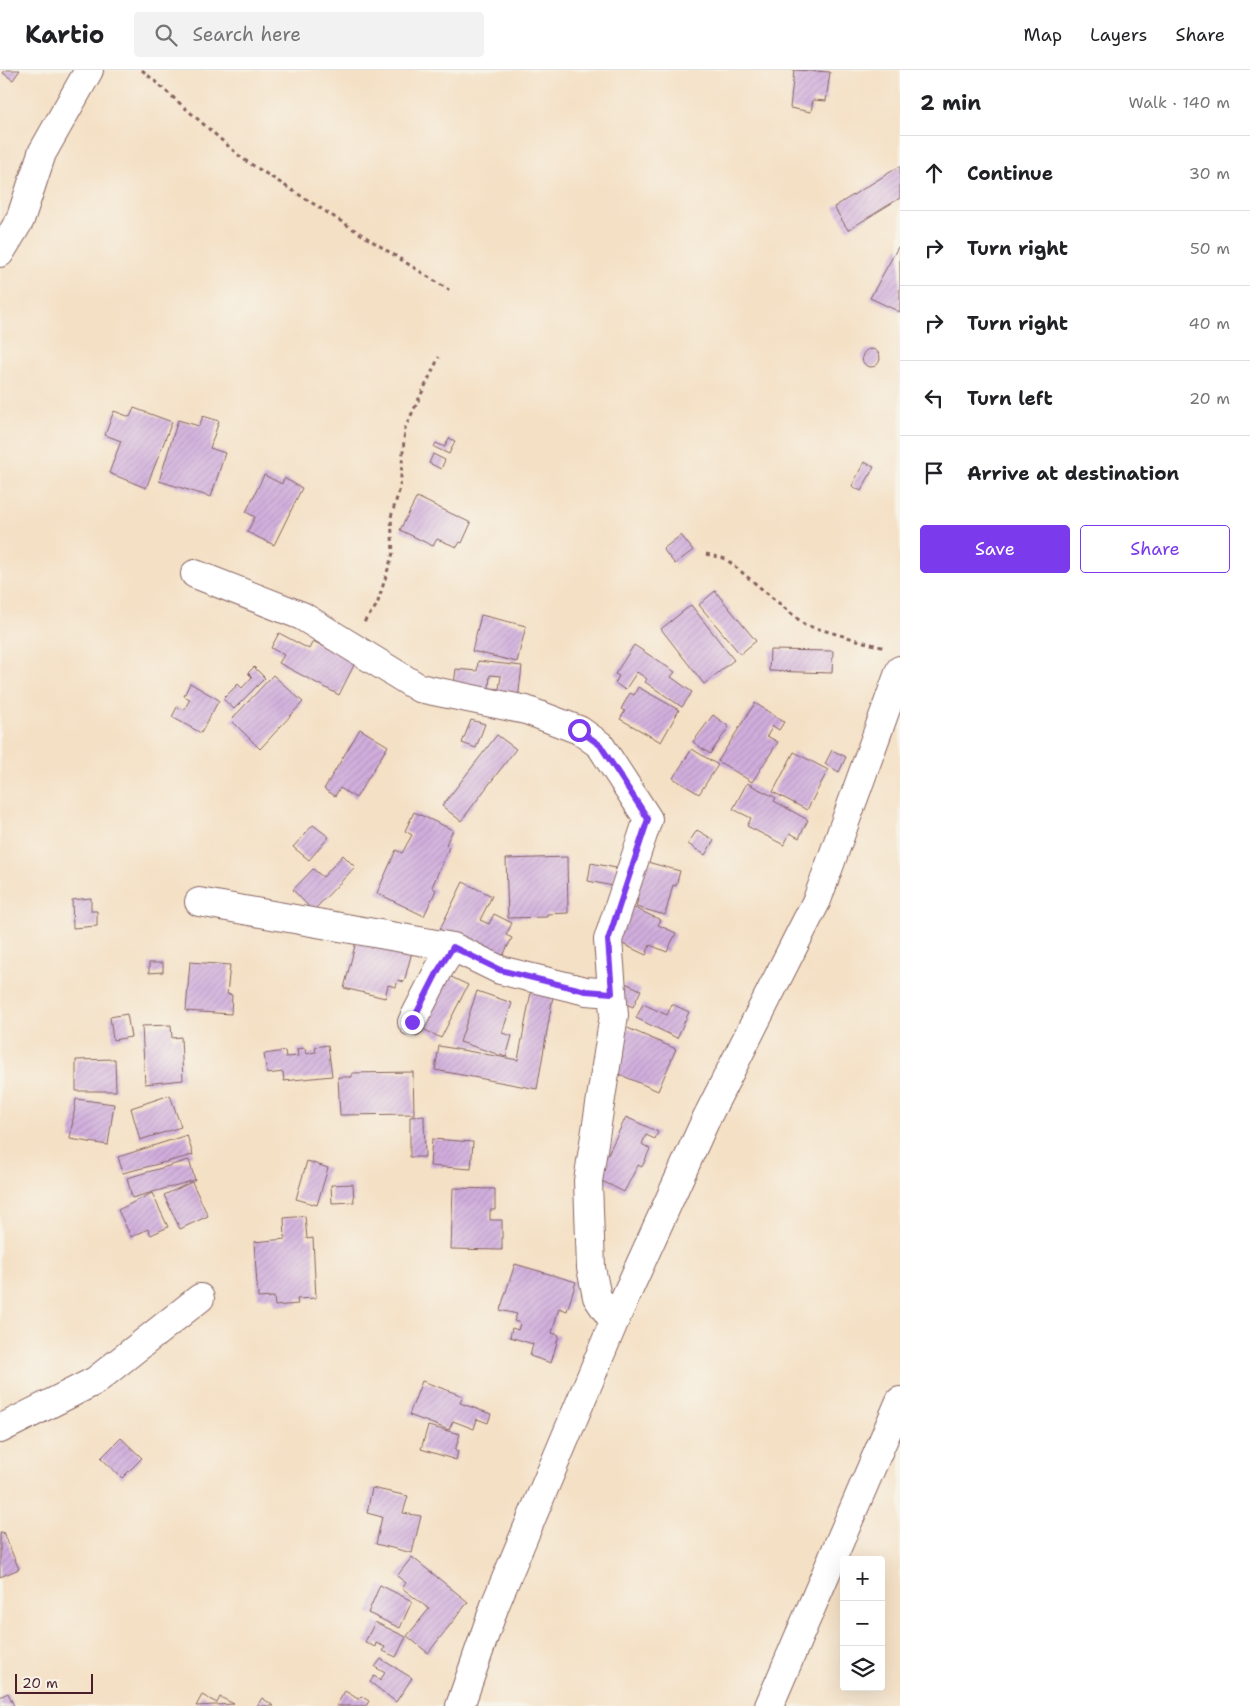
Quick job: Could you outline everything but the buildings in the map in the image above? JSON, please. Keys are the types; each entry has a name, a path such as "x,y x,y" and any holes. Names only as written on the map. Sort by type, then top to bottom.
{"main road":[{"path":"0,253 20,220 42,153 89,70"},
{"path":"195,574 302,616 418,688 526,710 579,730 600,745 648,819 608,940 614,1015 588,1181 591,1268 597,1297 614,1322"},
{"path":"460,1706 495,1605 614,1322 706,1119 817,900 895,660"},
{"path":"199,902 453,947 500,970 586,991 612,993"},
{"path":"412,1022 439,969 453,947"},
{"path":"0,1429 95,1381 200,1298"},
{"path":"769,1706 900,1401"}],"path":[{"path":"142,70 243,160 449,290"},
{"path":"348,645 377,605 393,553 391,517 400,488 405,428 439,357"},
{"path":"706,554 726,559 805,625 895,660"}],"route":[{"path":"412,1022 439,969 453,947 500,970 586,991 612,993 608,940 648,819 600,745 579,730"}]}
